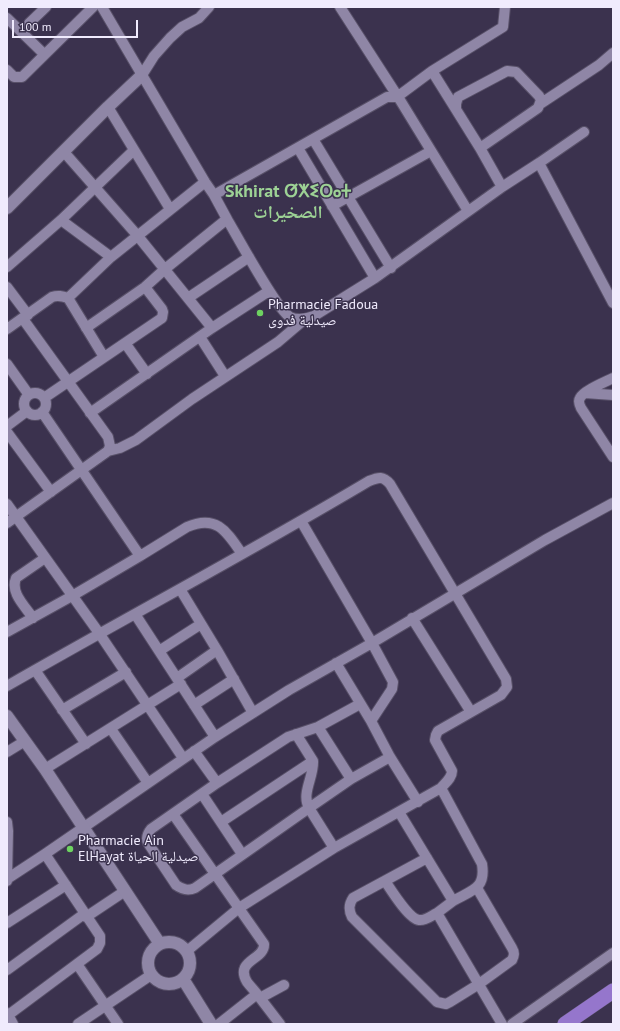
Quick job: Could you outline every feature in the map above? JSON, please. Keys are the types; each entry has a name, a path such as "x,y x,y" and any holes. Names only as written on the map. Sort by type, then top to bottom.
{"main road":[{"path":"565,1024 613,991"}],"street":[{"path":"21,31 46,7"},
{"path":"7,70 14,77 22,77 93,7"},
{"path":"102,7 270,291 289,316 296,319 305,319 314,316 391,268 502,187 584,132"},
{"path":"7,208 142,75 154,56 170,38 182,27 200,18 209,7"},
{"path":"340,7 468,211"},
{"path":"214,195 387,97 397,97 432,71 503,26 505,7"},
{"path":"7,18 44,54"},
{"path":"480,148 538,108 540,104 599,65 613,53"},
{"path":"432,71 480,148 502,187"},
{"path":"456,109 458,97 501,74 512,71 516,72 540,96 540,104"},
{"path":"108,107 170,208"},
{"path":"313,139 391,268"},
{"path":"298,148 375,278"},
{"path":"7,267 61,220 134,150"},
{"path":"332,206 431,151"},
{"path":"64,152 137,235 212,328"},
{"path":"539,163 613,302"},
{"path":"68,298 111,257 170,208 205,182"},
{"path":"86,328 145,287 227,219"},
{"path":"61,220 111,257"},
{"path":"188,298 249,257"},
{"path":"7,287 68,382 108,438 110,446 108,451"},
{"path":"44,398 162,318 162,309 145,287"},
{"path":"90,413 212,328 270,291"},
{"path":"7,329 52,297 57,296 68,298 104,357"},
{"path":"7,523 108,451 120,448 136,440 162,419 278,342 305,319"},
{"path":"200,337 226,376"},
{"path":"125,343 147,374"},
{"path":"7,364 29,395"},
{"path":"613,378 584,393 580,397 579,402 581,408 613,457"},
{"path":"584,393 613,395"},
{"path":"37,394 44,398 46,406 42,412 37,415 31,414 27,411 24,402 29,395 37,394"},
{"path":"7,426 27,411"},
{"path":"42,412 140,556"},
{"path":"7,432 51,492"},
{"path":"7,686 301,521 369,481 381,478 386,479 390,484 506,679 507,687 501,695 438,731 435,740 452,771 450,779 441,788 334,848 239,908 187,951"},
{"path":"7,879 183,758 253,713 454,593 545,540 613,503"},
{"path":"7,504 99,633 183,758"},
{"path":"301,521 392,678 393,686 371,721"},
{"path":"7,632 72,596 187,526 195,523 214,523 222,528 242,554"},
{"path":"33,618 16,594 14,583 16,578 46,558"},
{"path":"180,589 253,713"},
{"path":"134,614 215,737"},
{"path":"412,618 471,712"},
{"path":"159,651 201,624"},
{"path":"45,769 148,706 216,650"},
{"path":"336,663 371,721 390,757 418,802"},
{"path":"35,670 86,744"},
{"path":"62,710 126,672"},
{"path":"194,705 234,679"},
{"path":"360,704 318,727 288,737 217,783 151,829 148,833 148,843 176,885 183,889 189,890 195,888 351,779 390,757"},
{"path":"7,716 45,769 160,944"},
{"path":"318,727 351,779"},
{"path":"111,729 148,783"},
{"path":"296,734 313,761 312,774 306,798 309,808 334,848"},
{"path":"7,752 25,741"},
{"path":"194,751 217,783"},
{"path":"221,822 313,761"},
{"path":"385,882 409,914 416,919 425,919 477,888 481,884 483,878 482,864 441,788"},
{"path":"202,794 242,854"},
{"path":"399,812 453,901"},
{"path":"173,814 264,944 262,952 247,963 244,968 244,975 246,981 280,1024"},
{"path":"7,828 7,879"},
{"path":"13,1024 7,1015 97,949 100,944 100,936 85,916 45,854"},
{"path":"427,858 353,898 350,902 349,908 352,917 437,1002 446,1004 479,984 512,960 514,952 477,888"},
{"path":"7,923 66,886"},
{"path":"7,970 85,916 125,891"},
{"path":"436,913 502,1024"},
{"path":"175,942 180,944 187,951 190,956 191,966 187,976 183,980 174,984 164,984 159,982 151,975 148,960 152,951 160,944 175,942"},
{"path":"512,1024 613,953"},
{"path":"77,964 118,1024"},
{"path":"78,1024 151,975"},
{"path":"183,980 211,1024"},
{"path":"219,1024 258,996 284,985"}],"place":[{"name":"Pharmacie Fadoua صيدلية فدوى","path":"260,313"},
{"name":"Pharmacie Ain ElHayat صيدلية الحياة","path":"70,849"}],"district":[{"name":"Skhirat ⵚⵅⵉⵔⴰⵜ الصخيرات","path":"288,202"}]}
